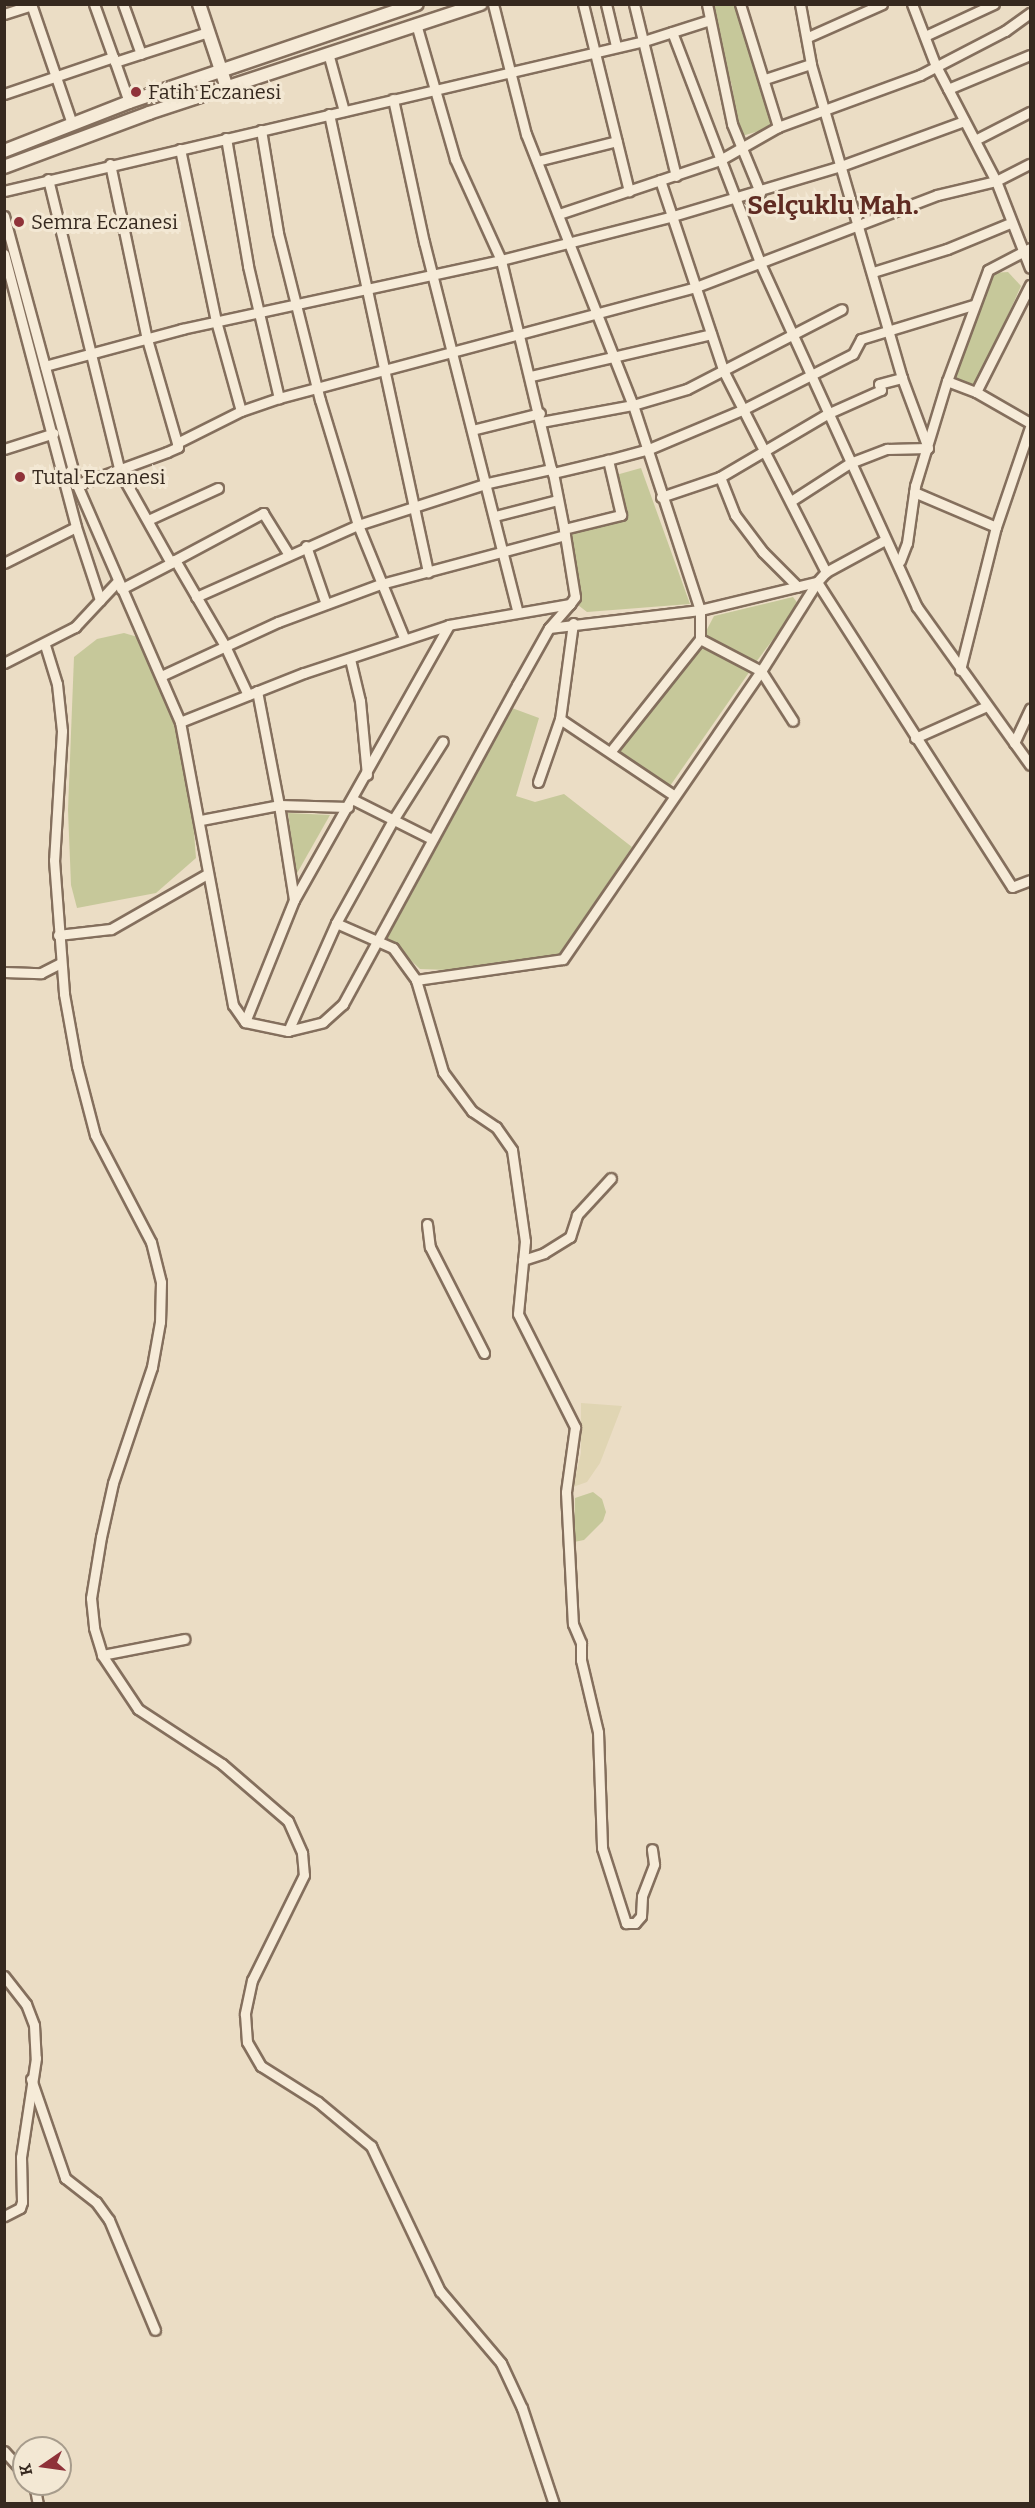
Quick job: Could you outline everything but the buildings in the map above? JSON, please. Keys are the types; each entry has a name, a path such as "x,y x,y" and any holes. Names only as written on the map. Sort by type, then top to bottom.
{"main road":[{"path":"199,4 231,86"},
{"path":"206,4 224,69"},
{"path":"4,151 129,102 417,4"},
{"path":"4,167 231,86 481,4"}],"street":[{"path":"94,4 129,102"},
{"path":"123,4 141,54"},
{"path":"493,4 526,134 599,315 613,360 633,405 649,449 661,497 686,560 700,610 700,639 610,752"},
{"path":"583,4 629,191"},
{"path":"606,4 616,46"},
{"path":"634,4 676,176"},
{"path":"707,4 732,124 743,145 760,192"},
{"path":"740,4 755,58 765,79 778,128"},
{"path":"800,4 808,37 811,64 902,378 928,448"},
{"path":"808,37 882,4"},
{"path":"912,4 935,64 996,181 1010,223 1027,251 1030,268"},
{"path":"925,36 993,4"},
{"path":"4,14 31,5 72,123"},
{"path":"559,214 720,160 743,145 778,128 920,75 935,64 1005,31 1030,13"},
{"path":"4,191 433,88 644,41 710,21"},
{"path":"4,216 77,485 180,722 201,820 207,874 232,1005 245,1022 288,1031 323,1022 343,1004 430,838 489,742 549,628 575,597 558,500 531,376 501,260 455,159 416,24"},
{"path":"4,94 56,76 141,54 208,32"},
{"path":"672,32 761,265 793,334 808,375 885,540 900,561 917,607 1030,765"},
{"path":"328,53 344,111"},
{"path":"948,89 1030,55"},
{"path":"765,79 811,64"},
{"path":"393,99 433,275 454,350 472,430 488,483 517,610"},
{"path":"975,140 1030,112"},
{"path":"329,114 381,368 428,572"},
{"path":"45,366 295,302 501,260 673,216 760,192 841,166 964,121"},
{"path":"261,130 278,233 316,387 358,525 404,638"},
{"path":"226,138 279,398"},
{"path":"537,161 617,141"},
{"path":"180,149 216,321 241,411"},
{"path":"77,485 120,472 178,447 147,339 110,164"},
{"path":"177,443 241,411 279,398 381,368 599,315 696,287 761,265 937,195 996,181 1030,164"},
{"path":"48,180 89,354 120,472 252,693 279,805 294,900"},
{"path":"660,180 724,372 826,572"},
{"path":"873,272 947,249 1010,223"},
{"path":"900,561 914,492 947,381 988,270 1027,251"},
{"path":"4,254 9,285 54,433 76,527 100,600"},
{"path":"976,392 1030,285"},
{"path":"196,597 306,546 358,525 414,509 488,483 608,460 649,449 742,410 853,354 861,339 974,305"},
{"path":"472,430 633,405 687,389 724,372 842,309"},
{"path":"531,376 613,360 711,334"},
{"path":"661,497 720,477 765,453 827,414 881,390 879,384 902,378"},
{"path":"947,381 976,392 1030,430 996,527 960,670"},
{"path":"4,449 54,433"},
{"path":"790,501 850,463 887,449 928,448"},
{"path":"161,676 225,646 326,604 381,585 621,515 608,460"},
{"path":"720,477 735,515 763,552 798,587"},
{"path":"148,520 218,488"},
{"path":"914,492 996,527"},
{"path":"495,516 558,500"},
{"path":"4,663 45,645 75,627 100,600 119,586 173,562 263,513 289,555"},
{"path":"4,563 76,527"},
{"path":"416,980 563,959 673,795 761,670 817,582 826,572 885,540"},
{"path":"306,546 326,604"},
{"path":"549,628 573,623 700,610 817,582"},
{"path":"817,582 915,738 971,819 1012,887 1030,880"},
{"path":"180,722 252,693 404,638 517,610 570,604"},
{"path":"538,782 560,718 573,623"},
{"path":"245,1022 294,900 450,625"},
{"path":"700,639 761,670 794,721"},
{"path":"45,645 57,684 62,731 54,860 58,935 76,1066 95,1134 151,1242 160,1282 160,1322 152,1367 113,1483 93,1588 94,1628 102,1655 138,1709 222,1764 288,1821 302,1853 304,1875 252,1980 245,2014 247,2042 261,2066 318,2102 371,2146 440,2291 501,2363 522,2408 554,2504"},
{"path":"350,658 360,701 366,775"},
{"path":"915,738 987,706"},
{"path":"1014,743 1030,709"},
{"path":"560,718 673,795"},
{"path":"288,1031 336,923 393,820 443,741"},
{"path":"201,820 279,805 350,803 430,838"},
{"path":"58,935 111,929 207,874"},
{"path":"336,923 374,942 393,948 416,980 443,1071 472,1111 496,1127 512,1150 522,1206 522,1260 518,1314 575,1427 566,1491 573,1624 581,1643 581,1660 598,1732 602,1848 626,1923 635,1923 641,1916 642,1896 654,1864 652,1850"},
{"path":"4,972 41,973 61,963"},
{"path":"522,1260 544,1253 570,1236 577,1215 611,1178"},
{"path":"427,1224 430,1247 484,1353"},
{"path":"102,1655 184,1639"},
{"path":"4,1976 26,2004 34,2025 36,2058 21,2157 22,2202 20,2208 4,2216"},
{"path":"31,2079 65,2178 96,2202 109,2220 156,2330"}],"shaded area":[{"path":"581,1403 622,1406 600,1463 587,1482 573,1487 581,1453"}],"green space":[{"path":"710,5 735,5 751,60 766,90 773,127 742,136 737,126 732,86"},
{"path":"1008,272 1021,286 975,388 953,376 992,273"},
{"path":"641,468 690,604 587,612 578,605 569,534 626,518 616,475"},
{"path":"793,597 799,605 756,662 704,635 714,616"},
{"path":"124,633 141,638 175,719 192,807 196,858 156,893 77,908 71,885 68,810 74,657 97,639"},
{"path":"700,647 750,671 670,786 616,752"},
{"path":"512,708 539,718 516,796 535,802 564,794 632,847 558,956 449,970 420,969 385,936 489,742"},
{"path":"288,813 330,815 296,875"},
{"path":"593,1492 602,1499 606,1512 603,1521 584,1540 574,1542 575,1498"}],"place":[{"name":"Fatih Eczanesi","path":"136,92"},
{"name":"Semra Eczanesi","path":"19,222"},
{"name":"Tutal Eczanesi","path":"20,477"}],"district":[{"name":"Selçuklu Mah.","path":"833,206"}]}
